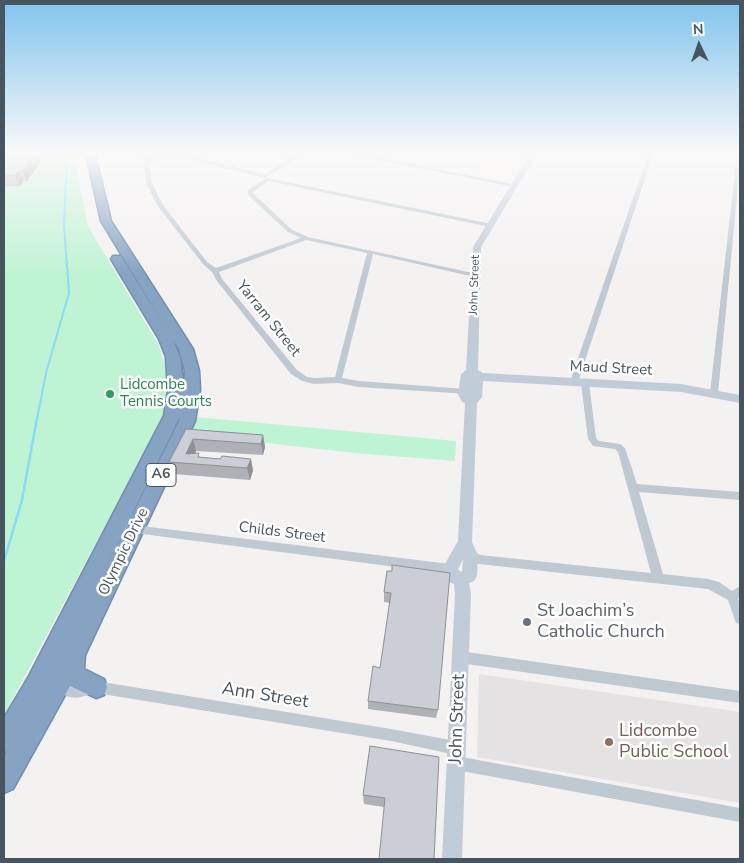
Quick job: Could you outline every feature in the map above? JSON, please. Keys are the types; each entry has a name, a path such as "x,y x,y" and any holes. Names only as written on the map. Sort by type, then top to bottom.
{"highway":[{"name":"Olympic Drive","path":"4,740 37,684 172,416 176,391 173,357 166,339 95,223 89,194"},
{"name":"Olympic Drive","path":"4,780 74,655 135,530 187,421 192,390 192,371 186,349 106,221 98,194"},
{"path":"74,655 73,674 80,680 96,687"}],"street":[{"name":"Yarram Street","path":"154,194 160,205 206,263 215,271 219,280 289,369 305,379 325,382 338,380 468,397"},
{"path":"251,194 290,231 306,238 475,275"},
{"path":"347,194 490,225"},
{"name":"John Street","path":"452,859 463,594 462,563 468,397 467,374 476,375 475,275 477,246 508,194"},
{"path":"638,194 579,382 594,443 621,448 658,577"},
{"path":"714,393 738,194"},
{"path":"215,271 306,238"},
{"path":"338,380 370,253"},
{"name":"Maud Street","path":"476,375 682,388 740,399"},
{"path":"633,488 740,496"},
{"name":"Childs Street","path":"112,537 124,528 462,563 479,559 658,577 708,584 736,594"},
{"path":"736,594 740,619"},
{"path":"460,657 740,697"},
{"name":"Ann Street","path":"69,691 76,692 96,687 391,735 456,756"},
{"path":"456,756 740,815"}],"shaded area":[{"name":"Lidcombe Public School","path":"479,674 740,712 740,803 477,757"}],"green space":[{"path":"4,194 81,194 88,226 158,344 166,367 168,390 162,419 4,715"},
{"path":"195,417 456,441 455,461 355,453 187,434"}],"building":[{"path":"186,429 263,435 261,444 193,439 186,454 199,453 198,457 220,459 222,456 251,459 247,468 169,462"},
{"path":"392,565 450,573 438,710 368,701 373,666 380,668 391,593 384,592 387,571 392,571"},
{"path":"370,746 439,757 434,859 379,859 385,798 363,795"}],"waterway":[{"path":"38,414 46,373 69,293 64,225 65,194"},
{"path":"4,561 22,500 38,413"}],"place":[{"name":"Lidcombe Tennis Courts","path":"110,394"},
{"name":"St Joachim’s Catholic Church","path":"527,622"},
{"name":"Lidcombe Public School","path":"609,742"}]}
